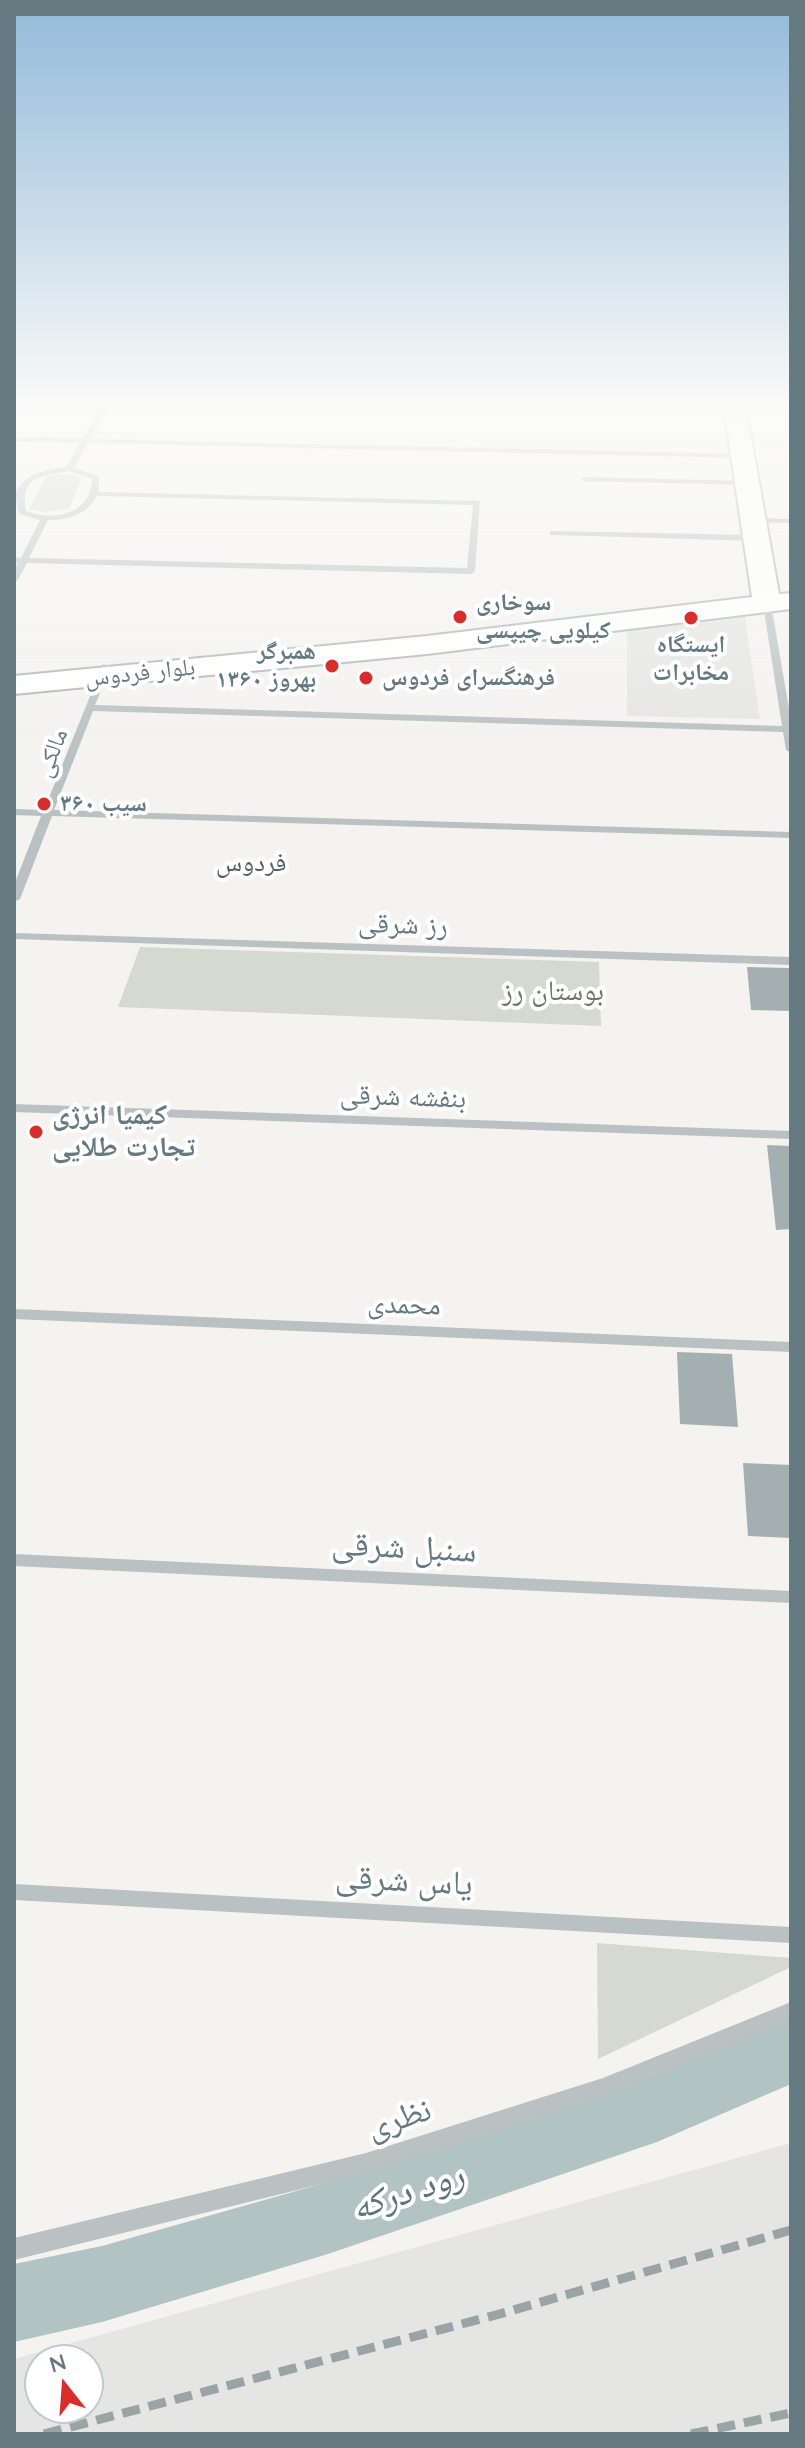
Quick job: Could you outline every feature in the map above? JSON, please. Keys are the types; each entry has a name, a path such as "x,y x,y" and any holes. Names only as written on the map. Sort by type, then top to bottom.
{"main road":[{"path":"754,523 779,597"},
{"name":"بلوار فردوس","path":"14,685 105,672 427,645 779,597"},
{"name":"بلوار فردوس","path":"14,674 105,672"}],"street":[{"path":"14,580 19,560 42,523"},
{"path":"19,560 471,571 475,523"},
{"path":"553,533 755,529 781,523"},
{"path":"779,597 791,750"},
{"name":"مالکی","path":"14,899 105,672"},
{"path":"92,708 787,729"},
{"path":"14,812 791,835"},
{"name":"رز شرقی","path":"14,936 791,961"},
{"name":"بنفشه شرقی","path":"14,1108 791,1135"},
{"name":"محمدی","path":"14,1314 791,1347"},
{"name":"سنبل شرقی","path":"14,1560 791,1597"},
{"name":"یاس شرقی","path":"14,1892 791,1935"},
{"name":"نظری","path":"14,2249 366,2163 605,2087 791,2011"}],"shaded area":[{"path":"744,612 760,719 627,716 627,628"},
{"path":"791,2143 791,2434 14,2434 14,2359 24,2356 24,2424 104,2424 104,2344 68,2344"}],"green space":[{"name":"بوستان رز","path":"140,947 599,962 601,1026 118,1007"},
{"path":"597,1943 791,1958 791,1967 598,2059"}],"building":[{"path":"747,967 791,968 791,1011 751,1010"},
{"path":"767,1145 791,1146 791,1229 776,1230"},
{"path":"677,1352 732,1354 738,1427 680,1424"},
{"path":"743,1463 791,1465 791,1538 748,1536"}],"waterway":[{"name":"رود درکه","path":"14,2303 102,2284 328,2218 657,2109 791,2050"}],"railway":[{"path":"44,2434 496,2315 791,2230"},
{"path":"691,2434 791,2413"}],"place":[{"name":"سوخاری كيلويی چيپسی","path":"460,617"},
{"name":"ایستگاه مخابرات","path":"691,618"},
{"name":"همبرگر بهروز ۱۳۶۰","path":"332,666"},
{"name":"فرهنگسرای فردوس","path":"366,678"},
{"name":"سیب ۳۶۰","path":"44,804"},
{"name":"کیمیا انرژی تجارت طلایی","path":"36,1132"}],"district":[{"name":"فردوس","path":"251,863"}]}
